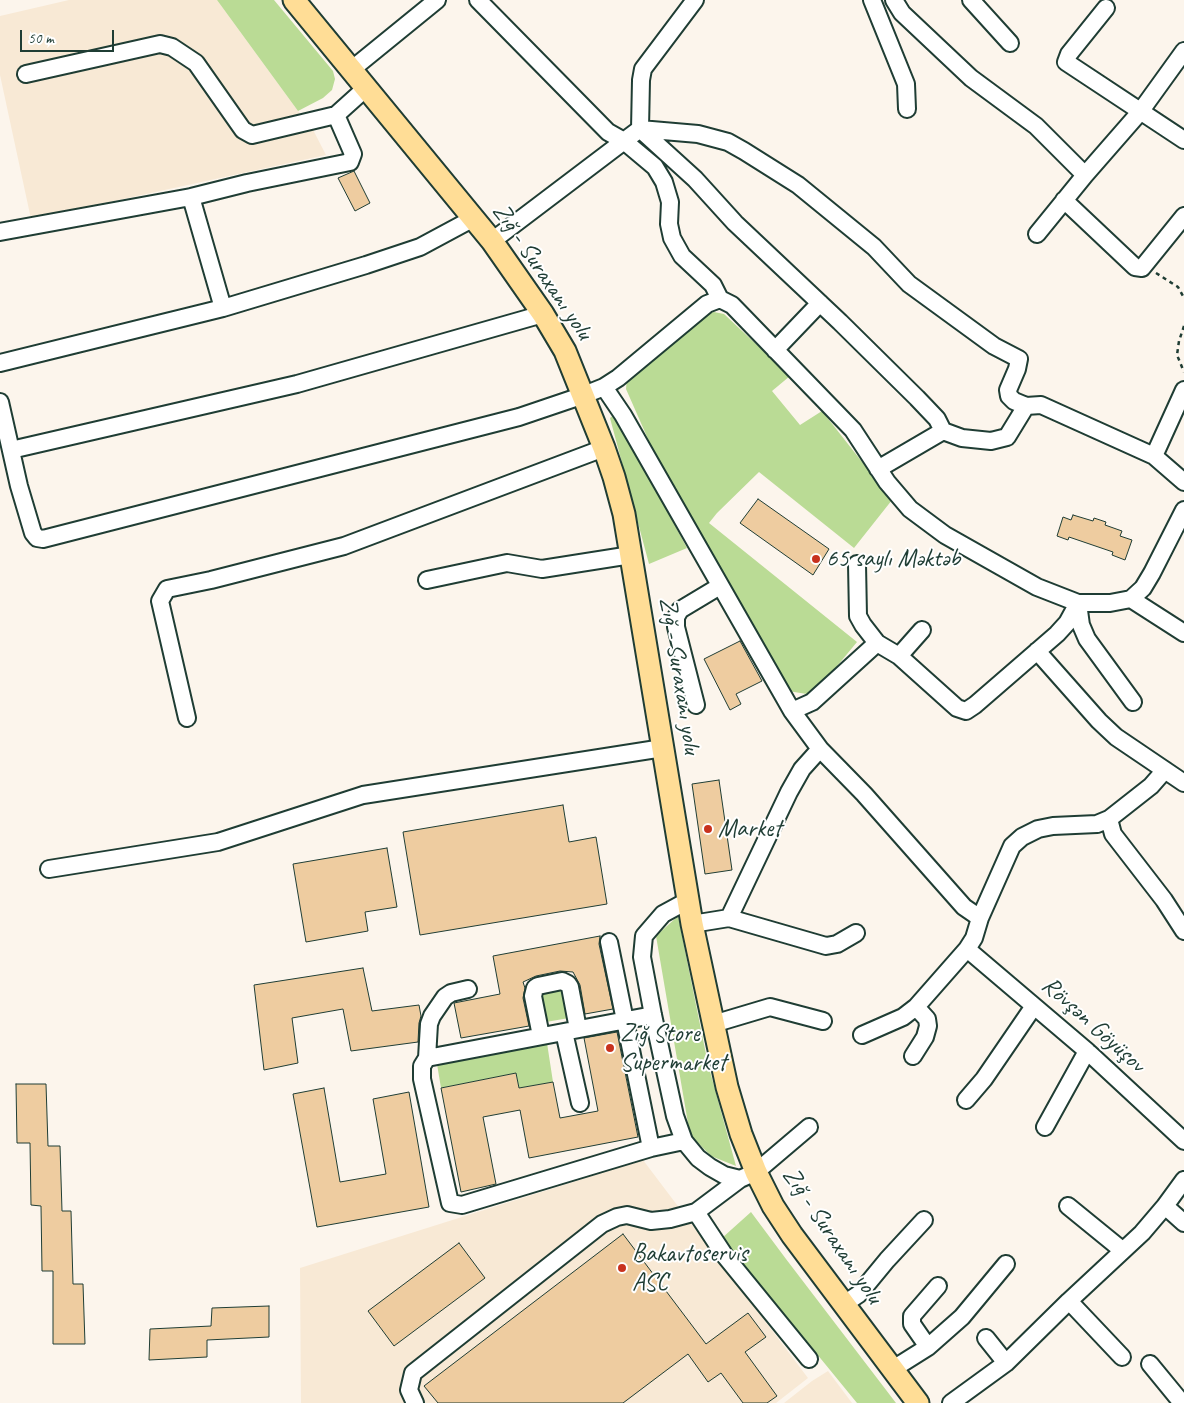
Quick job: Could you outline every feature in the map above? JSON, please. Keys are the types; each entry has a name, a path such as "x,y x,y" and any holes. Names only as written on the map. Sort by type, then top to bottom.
{"main road":[{"name":"Zığ - Suraxanı yolu","path":"294,0 492,241 544,314 565,351 584,395 614,477 631,555 687,900 713,1024 741,1134 748,1176 773,1206 918,1403"}],"street":[{"path":"351,70 437,0"},
{"path":"478,0 608,132 624,141 655,167 664,182 670,202 669,224 672,238 682,256 713,285 720,299 732,305 853,430 887,482 910,509 944,535 1038,587 1078,604 1110,603 1131,599 1144,588 1179,530 1184,510"},
{"path":"695,0 643,69 640,129 695,179 734,223 820,303 917,398 937,419 943,431 962,438 991,441 1007,437 1026,406"},
{"path":"872,0 906,84 907,109"},
{"path":"894,0 902,13 971,78 1036,126 1085,175"},
{"path":"971,0 1010,43"},
{"path":"1106,8 1069,54 1066,62 1184,140"},
{"path":"26,74 160,44 172,47 196,63 243,130 252,135 336,116 366,88"},
{"path":"1037,234 1140,112 1184,51"},
{"path":"0,232 191,197 247,183 350,162 353,154 336,116"},
{"path":"492,241 640,129 698,134 728,142 798,185 874,247 910,284 994,346 1019,359 1008,390 1009,396 1014,401 1026,406 1041,405 1154,456 1163,466 1184,482"},
{"path":"191,197 223,308"},
{"path":"1064,200 1135,267 1142,268 1184,216"},
{"path":"0,363 223,308 366,265 420,247 474,218"},
{"path":"0,402 19,486 33,533 38,538 43,539 519,417 584,395 604,387 618,378 706,304 720,299"},
{"path":"775,350 820,303"},
{"path":"11,450 297,384 544,314"},
{"path":"604,387 623,415 792,711 820,749 864,794 964,907 980,918"},
{"path":"1154,456 1184,390"},
{"path":"878,469 943,431"},
{"path":"187,718 160,601 167,589 228,576 344,546 604,448"},
{"path":"427,580 508,563 542,569 631,555"},
{"path":"856,564 858,616 863,625 877,643 899,656 957,708 966,711 1067,623 1078,604"},
{"path":"696,704 676,627 676,617 680,610 720,586"},
{"path":"1131,599 1184,633"},
{"path":"1078,604 1081,625 1087,639 1133,702"},
{"path":"899,656 922,630"},
{"path":"792,711 812,702 877,643"},
{"path":"1036,651 1110,732 1184,783"},
{"path":"49,869 218,842 362,795 663,748"},
{"path":"729,918 789,792 802,769 820,749"},
{"path":"862,1035 903,1017 916,1007 967,949 974,938 980,918 1012,846 1022,837 1053,826 1097,824 1110,820 1151,786 1164,770"},
{"path":"1110,820 1113,834 1164,900 1184,931"},
{"path":"687,900 662,914 644,936 642,957 675,1116 684,1141 698,1158 724,1175 748,1176"},
{"path":"692,924 729,918 826,946 837,944 856,932"},
{"path":"609,942 651,1148"},
{"name":"Rövşən Göyüşov","path":"967,949 1087,1051 1184,1140"},
{"path":"541,1036 533,996 534,988 562,981 570,987 571,1031 580,1103"},
{"path":"468,989 451,993 445,997 432,1016 429,1024 427,1058 422,1066 422,1078 450,1203 462,1205 651,1148 684,1141"},
{"path":"966,1100 984,1079 1034,1006"},
{"path":"913,1056 928,1026 926,1019 916,1007"},
{"path":"713,1024 770,1008 823,1021"},
{"path":"427,1058 653,1015"},
{"path":"1045,1127 1087,1051"},
{"path":"415,1403 409,1390 413,1372 602,1224 617,1217 627,1215 651,1221 670,1219 696,1212 748,1176 809,1127"},
{"path":"951,1403 1006,1363 1122,1250 1142,1233 1184,1180"},
{"path":"1068,1206 1122,1250"},
{"path":"1165,1206 1184,1223"},
{"path":"696,1212 725,1256 809,1359"},
{"path":"844,1304 859,1294 924,1220"},
{"path":"893,1369 928,1347 962,1317 1006,1264"},
{"path":"928,1347 912,1324 912,1316 938,1286"},
{"path":"1069,1301 1122,1357"},
{"path":"986,1338 1006,1363"},
{"path":"1150,1364 1182,1403"}],"path":[{"path":"1151,258 1156,274 1178,287 1184,298"},
{"path":"1184,326 1179,340 1177,355 1184,372"}],"shaded area":[{"path":"69,0 217,0 298,111 309,122 326,155 31,219 0,75 0,16"},
{"path":"643,1160 808,1378 776,1403 301,1403 300,1268"},
{"path":"828,1371 852,1403 784,1403 812,1381"}],"green space":[{"path":"217,0 274,0 333,71 335,79 332,90 323,98 298,111"},
{"path":"714,312 724,314 790,376 772,391 800,425 822,411 892,500 854,548 759,472 709,523 857,642 813,695 788,691 659,464 626,389 627,378 705,314"},
{"path":"615,414 687,548 649,564 610,418"},
{"path":"678,916 708,1064 736,1166 711,1156 690,1135 656,936"},
{"path":"564,988 569,1018 546,1022 541,993"},
{"path":"547,1043 553,1082 519,1088 516,1073 441,1088 437,1064"},
{"path":"751,1212 896,1403 857,1403 722,1238"}],"building":[{"path":"354,171 370,203 355,211 338,178"},
{"path":"758,499 829,549 813,575 740,523"},
{"path":"1073,515 1093,521 1094,518 1106,522 1105,525 1122,531 1120,536 1132,540 1125,560 1112,555 1113,552 1069,537 1068,540 1057,536 1063,517 1071,520"},
{"path":"740,641 762,681 736,694 741,704 730,710 704,659"},
{"path":"719,780 732,870 705,874 692,784"},
{"path":"563,805 569,842 596,837 607,904 420,935 403,832"},
{"path":"387,848 397,907 365,912 368,931 306,942 293,864"},
{"path":"600,936 599,944 613,1009 585,1014 580,985 573,972 560,971 536,976 523,982 525,988 523,998 529,1026 461,1038 454,1003 500,994 493,956"},
{"path":"363,968 372,1011 419,1005 421,1016 418,1042 351,1051 343,1009 292,1018 298,1063 264,1070 254,985"},
{"path":"617,1032 638,1137 529,1158 520,1110 483,1117 496,1184 461,1192 441,1088 516,1073 519,1088 553,1082 560,1118 598,1111 584,1038"},
{"path":"16,1084 46,1084 48,1146 60,1146 62,1211 71,1211 73,1284 83,1284 85,1344 53,1344 53,1271 42,1271 41,1206 31,1205 30,1143 17,1143"},
{"path":"324,1088 340,1182 386,1174 373,1099 409,1092 429,1207 317,1227 293,1094"},
{"path":"623,1234 706,1344 748,1313 766,1337 745,1352 777,1396 767,1403 743,1403 721,1373 708,1382 688,1354 623,1403 438,1403 424,1386"},
{"path":"459,1243 485,1278 394,1346 368,1311"},
{"path":"269,1306 269,1337 207,1340 207,1357 149,1360 150,1329 211,1326 212,1308"}],"place":[{"name":"65 saylı Məktəb","path":"816,559"},
{"name":"Market","path":"708,829"},
{"name":"Zığ Store Supermarket","path":"610,1048"},
{"name":"Bakavtoservis ASC","path":"622,1268"}]}
